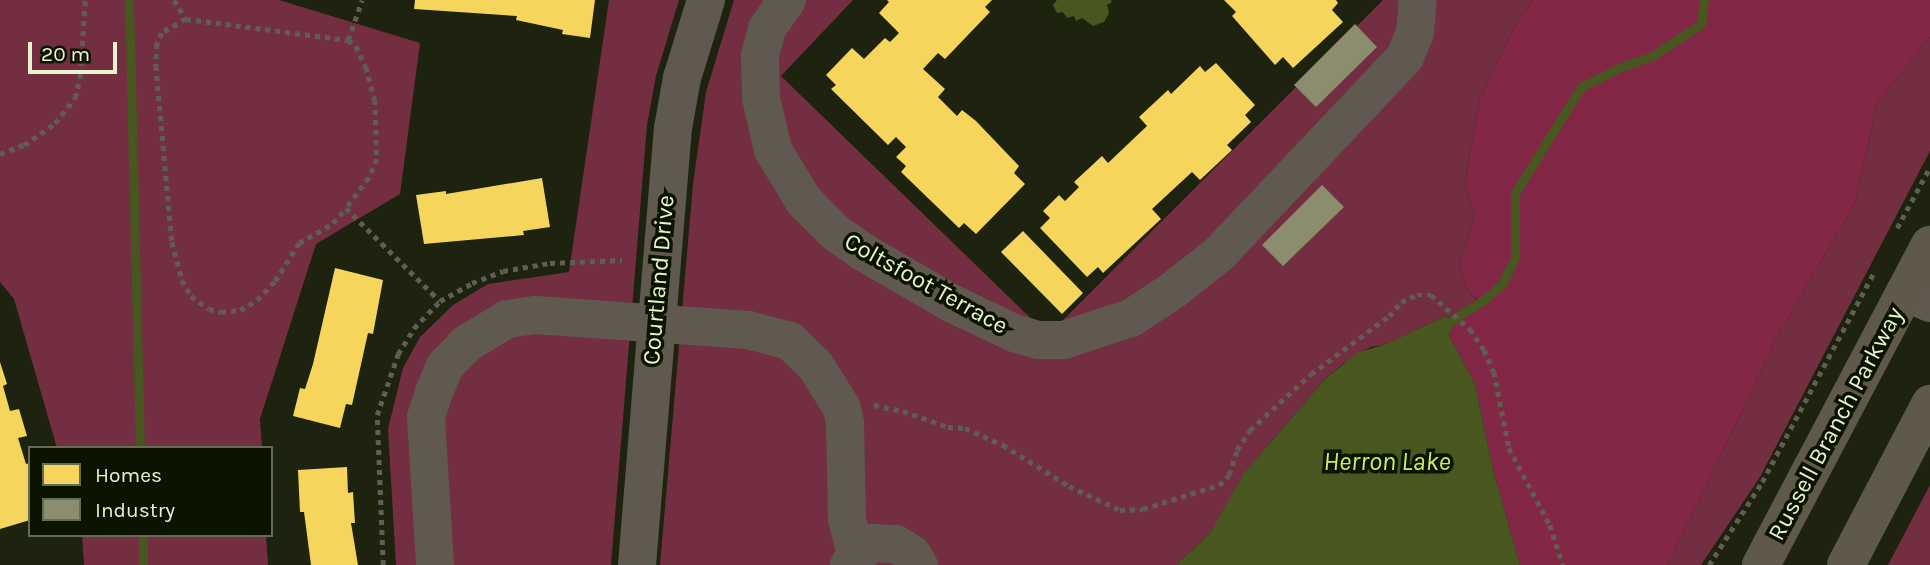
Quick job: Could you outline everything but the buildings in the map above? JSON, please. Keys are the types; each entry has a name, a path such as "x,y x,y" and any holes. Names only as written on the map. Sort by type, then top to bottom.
{"main road":[{"name":"Russell Branch Parkway","path":"1761,565 1918,298 1930,245"},
{"path":"1846,565 1930,404"}],"street":[{"name":"Courtland Drive","path":"636,565 673,128 682,78 706,0"},
{"name":"Coltsfoot Terrace","path":"787,0 767,29 760,56 761,98 773,150 804,201 836,233 863,252 951,303 1014,334 1038,340 1064,340 1131,318 1172,291 1219,254 1405,57 1415,32 1418,0"},
{"path":"435,565 426,417 445,366 466,344 507,319 535,315 748,330 790,341 816,365 842,408 845,422 847,519 852,559 874,544 896,544 912,554 919,565"}],"path":[{"path":"0,154 24,145 55,123 75,98 80,76 85,0"},
{"path":"174,0 186,19"},
{"path":"348,40 362,0"},
{"path":"186,19 348,40 356,46 366,67 375,100 379,134 377,159 369,178 333,223 299,243 275,281 257,300 240,310 221,312 209,309 191,296 182,280 172,242 156,66 157,44 162,33 186,19"},
{"path":"1893,237 1930,167"},
{"path":"346,208 440,301"},
{"path":"1709,565 1762,482 1880,260"},
{"path":"842,408 869,404 903,411 948,427 965,428 1003,445 1069,486 1120,510 1163,505 1219,485 1229,475 1237,450 1250,430 1311,374 1388,316 1401,302 1417,295 1431,295 1470,329 1494,372 1509,448 1550,525 1563,565"}],"shaded area":[{"path":"0,0 279,0 420,43 400,194 316,244 260,419 262,446 56,446 14,299 0,282"},
{"path":"609,0 679,0 656,76 647,125 611,565 396,565 388,429 403,368 420,337 453,305 488,284 569,272"},
{"path":"734,0 853,0 781,76 1048,335 1383,0 1533,0 1513,30 1480,99 1470,152 1465,185 1475,215 1460,265 1466,288 1484,308 1452,320 1446,316 1383,345 1371,347 1344,363 1325,379 1252,464 1210,533 1176,565 660,565 693,184 706,92"},
{"path":"1533,0 1930,0 1930,37 1877,103 1855,203 1781,330 1668,565 1520,565 1493,469 1475,384 1449,335 1455,324 1452,320 1484,307 1466,288 1460,265 1475,215 1465,185 1480,99 1513,30"},
{"path":"1930,37 1930,151 1760,477 1701,565 1668,565 1781,330 1855,203 1877,103"},
{"path":"1930,485 1930,565 1888,565"},
{"path":"82,537 266,537 268,565 84,565"}],"water":[{"path":"1057,0 1112,2 1107,5 1109,13 1104,22 1093,26 1082,18 1076,21 1074,16 1067,18 1063,12 1057,13 1053,5"},
{"name":"Herron Lake","path":"1446,316 1455,324 1449,335 1475,384 1493,469 1520,565 1176,565 1210,533 1245,472 1325,379 1357,353 1383,345"}],"waterway":[{"path":"129,0 140,446"},
{"path":"1452,320 1485,299 1502,284 1515,257 1515,193 1581,87 1619,68 1652,56 1701,24 1704,0"},
{"path":"143,537 143,565"}]}
